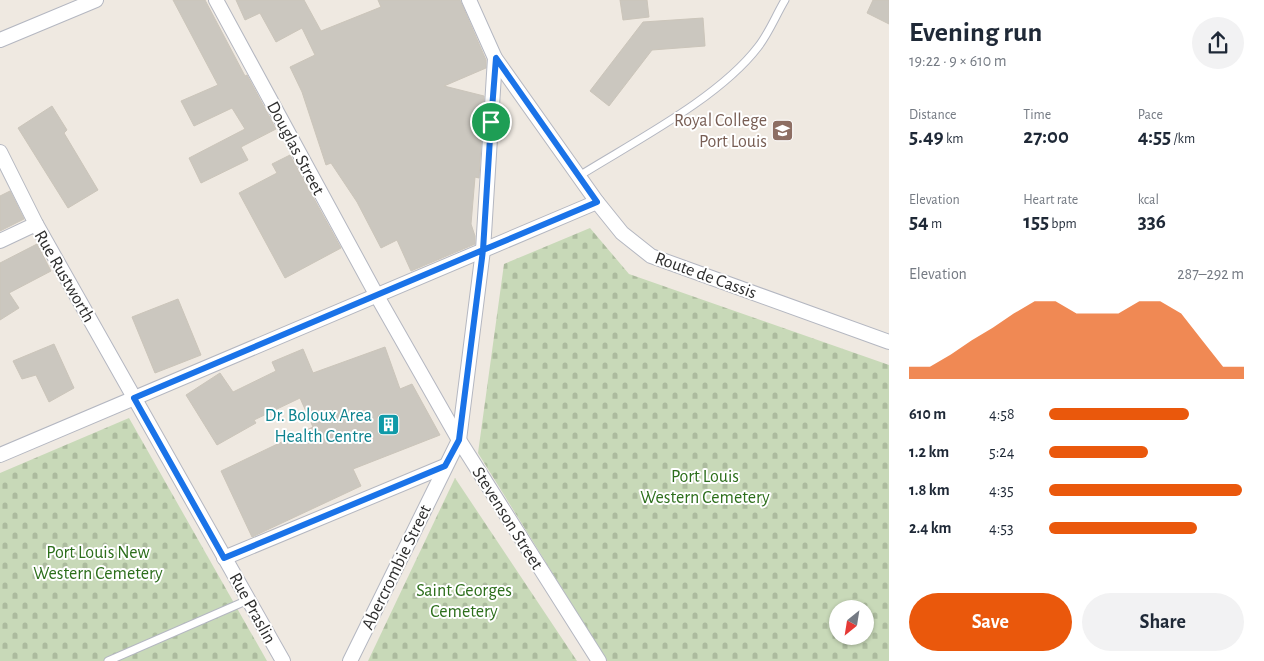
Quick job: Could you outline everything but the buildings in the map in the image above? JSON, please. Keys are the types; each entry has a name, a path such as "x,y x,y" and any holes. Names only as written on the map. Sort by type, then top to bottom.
{"street":[{"path":"0,40 96,0"},
{"name":"Douglas Street","path":"216,0 376,296"},
{"name":"Route de Cassis","path":"469,0 496,58 597,202 622,233 651,256 889,342"},
{"name":"Abercrombie Street","path":"350,661 459,440 483,250 496,58"},
{"name":"Rue Rustworth","path":"0,152 36,224 134,398"},
{"path":"0,456 597,202"},
{"path":"0,241 36,224"},
{"name":"Stevenson Street","path":"376,296 459,440 599,661"},
{"name":"Rue Praslin","path":"134,398 283,661"},
{"path":"224,558 445,466"}],"lane":[{"path":"580,176 705,97 734,74 759,46 785,0"},
{"path":"108,661 248,600"}],"green space":[{"name":"Port Louis Western Cemetery","path":"590,228 629,274 889,365 889,661 607,661 478,453 504,264"},
{"name":"Port Louis New Western Cemetery","path":"129,418 267,661 0,661 0,473"},
{"name":"Saint Georges Cemetery","path":"455,478 577,661 368,661"}],"place":[{"name":"Royal College Port Louis","path":"783,130"},
{"name":"Dr. Boloux Area Health Centre","path":"388,425"}],"route":[{"path":"491,122 483,250 134,398 224,558 445,466 459,440 483,250 597,202 496,58 491,122"}]}
